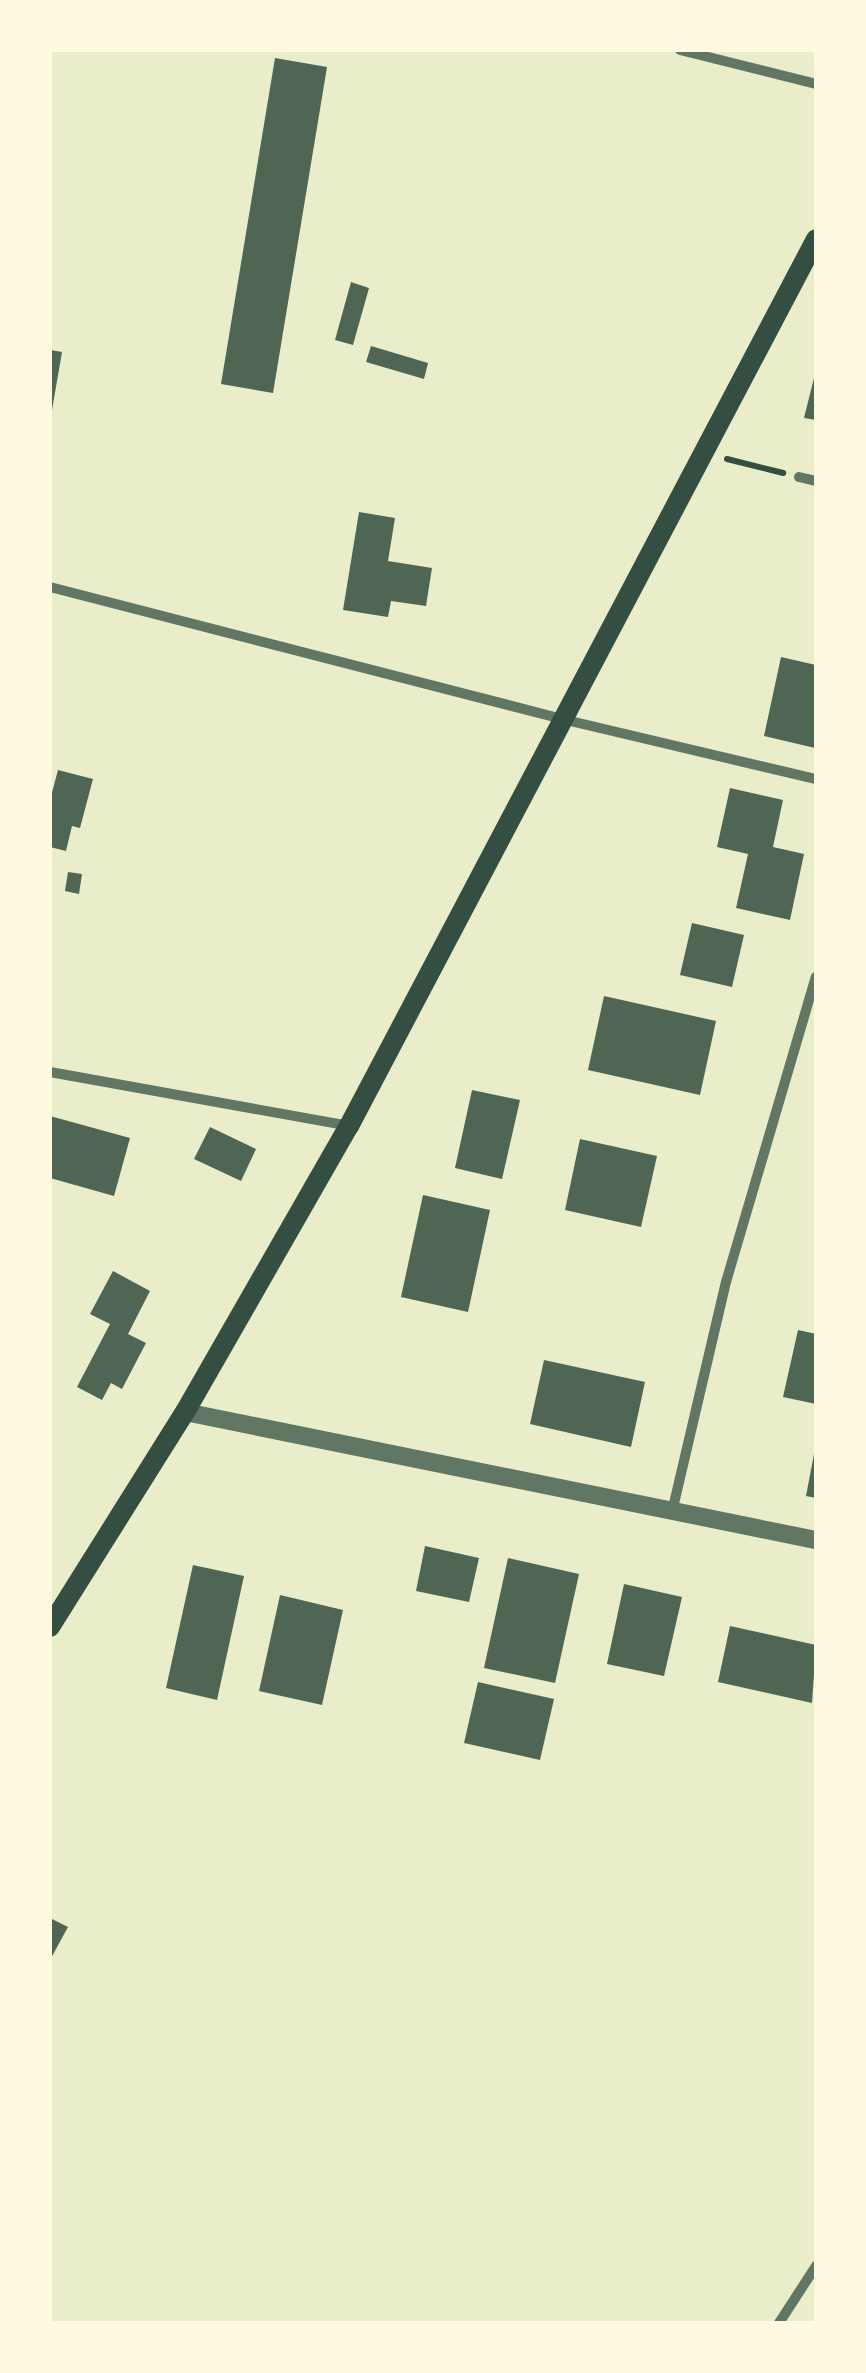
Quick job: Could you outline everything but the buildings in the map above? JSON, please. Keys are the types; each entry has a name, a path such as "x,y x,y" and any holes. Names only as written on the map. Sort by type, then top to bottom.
{"main road":[{"path":"50,1627 185,1412 350,1126 816,239"}],"street":[{"path":"680,50 816,84"},
{"path":"799,478 816,481"},
{"path":"50,587 566,720 816,779"},
{"path":"672,1513 726,1282 816,977"},
{"path":"50,1072 350,1126"},
{"path":"185,1412 816,1540"},
{"path":"779,2323 816,2266"}],"path":[{"path":"706,454 799,478"}]}
